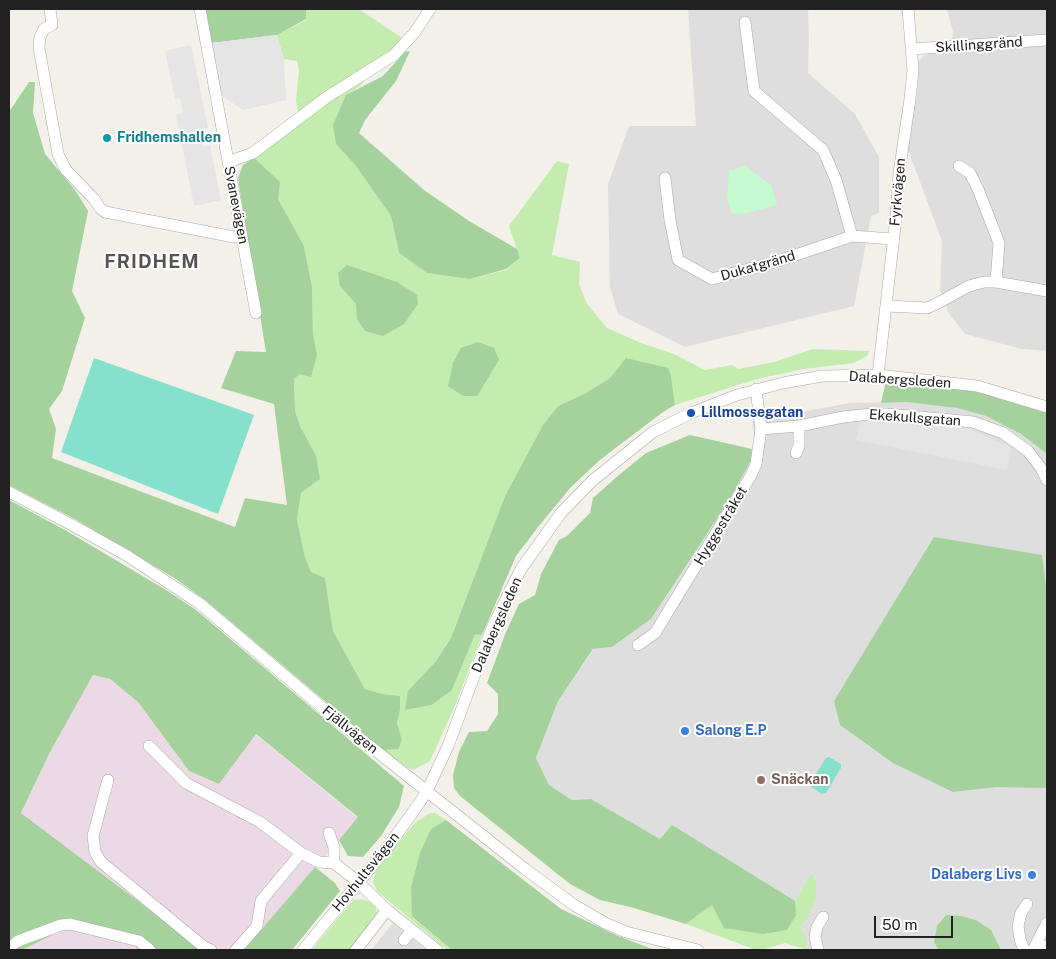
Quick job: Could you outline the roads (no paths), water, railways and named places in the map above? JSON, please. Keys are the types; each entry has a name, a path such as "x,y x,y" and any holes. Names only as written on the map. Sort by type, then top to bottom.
{"street":[{"path":"50,9 52,25 44,29 40,37 39,48 58,154 66,170 105,212 234,237 242,236"},
{"name":"Svanevägen","path":"200,9 256,312"},
{"path":"228,162 253,153 327,97 394,55 415,32 430,9"},
{"name":"Fyrkvägen","path":"878,375 887,306 902,144 913,70 908,9"},
{"path":"745,22 754,91 823,150 836,180 852,236"},
{"name":"Skillinggränd","path":"911,49 1047,40"},
{"path":"959,166 970,173 999,243 996,282"},
{"name":"Dukatgränd","path":"666,178 670,220 678,260 712,279 778,261 852,236 893,239"},
{"path":"887,306 928,308 969,286 996,282 1047,291"},
{"name":"Dalabergsleden","path":"427,791 439,767 492,628 521,569 561,514 592,481 653,432 705,407 756,389 822,376 878,375 976,386 1047,407"},
{"name":"Hyggestråket","path":"638,645 655,633 687,592 727,527 756,464 761,429 756,389"},
{"name":"Ekekullsgatan","path":"761,429 799,426 843,416 871,414 974,422 1003,433 1028,451 1041,468 1047,480"},
{"path":"796,453 799,446 799,426"},
{"name":"Fjällvägen","path":"9,492 126,555 199,603 337,720 554,892 586,913 626,932 698,950"},
{"path":"149,746 186,783 260,822 301,853 319,862 334,863 438,950"},
{"path":"108,780 93,836 95,852 100,862 211,950"},
{"name":"Hovhultsvägen","path":"303,950 392,841 427,791"},
{"path":"328,834 334,847 334,863"},
{"path":"236,950 257,926 261,901 301,853"},
{"path":"1024,950 1018,926 1021,913 1027,904"},
{"path":"356,950 388,910"},
{"path":"818,950 815,938 817,927 823,917"},
{"path":"1033,950 1047,923"},
{"path":"9,948 18,941 60,925 70,924 139,941 150,950"},
{"path":"404,940 412,930"}],"place":[{"name":"Fridhemshallen","path":"107,138"},
{"name":"Lillmossegatan","path":"691,413"},
{"name":"Salong E.P","path":"685,731"},
{"name":"Snäckan","path":"761,780"},
{"name":"Dalaberg Livs","path":"1032,875"}],"district":[{"name":"FRIDHEM","path":"152,262"}]}
